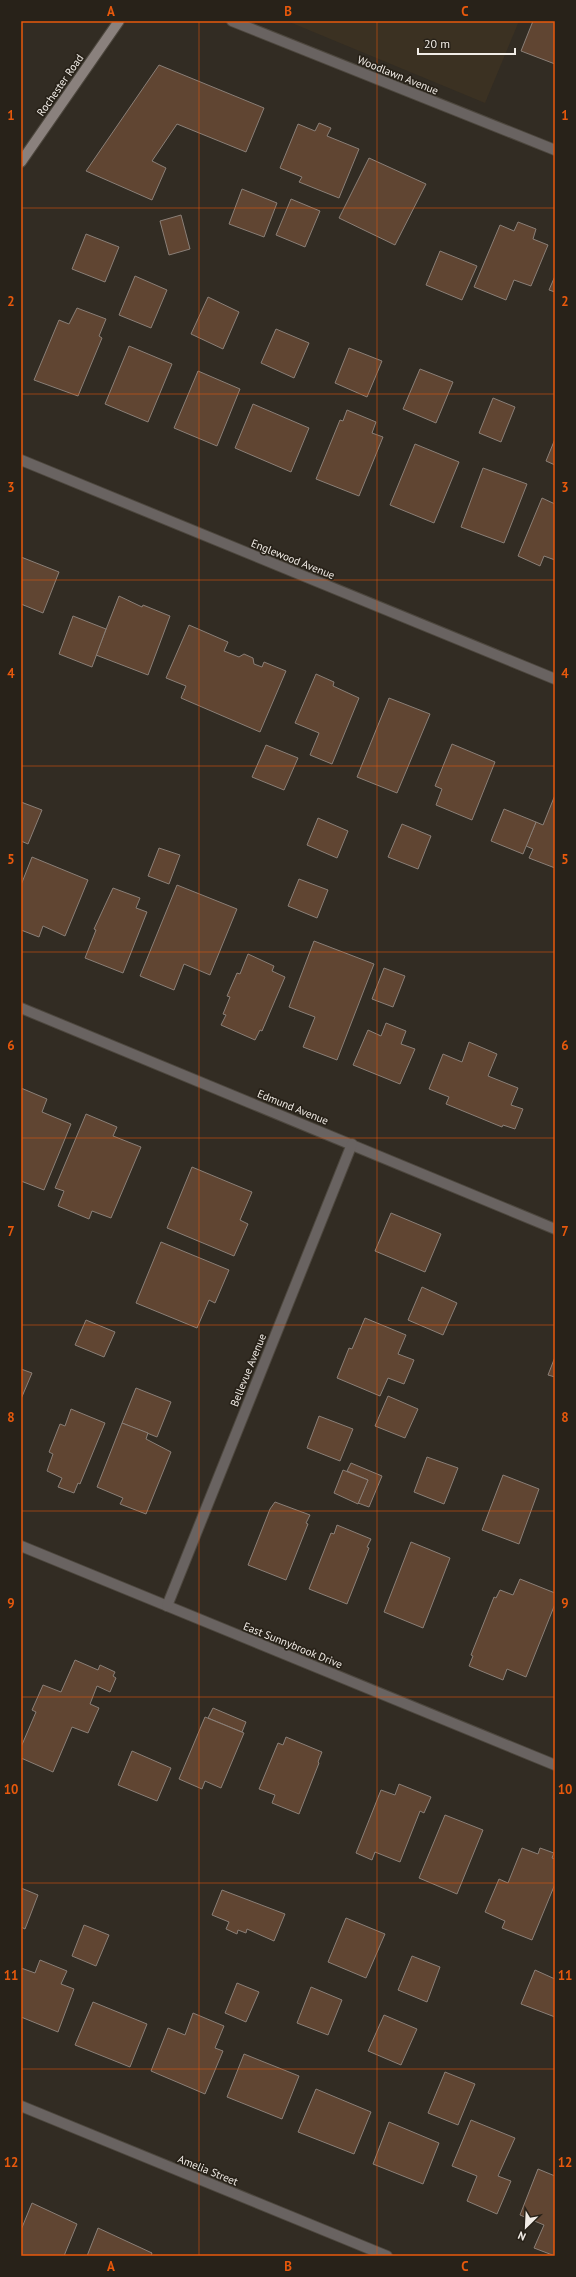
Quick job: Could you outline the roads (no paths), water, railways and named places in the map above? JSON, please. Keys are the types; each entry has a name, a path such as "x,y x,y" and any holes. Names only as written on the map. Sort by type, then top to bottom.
{"main road":[{"name":"Rochester Road","path":"21,162 119,21"}],"street":[{"name":"Woodlawn Avenue","path":"232,21 555,150"},
{"name":"Englewood Avenue","path":"21,460 555,679"},
{"name":"Edmund Avenue","path":"21,1008 555,1228"},
{"name":"Bellevue Avenue","path":"167,1606 352,1144"},
{"name":"East Sunnybrook Drive","path":"21,1546 555,1765"},
{"name":"Amelia Street","path":"21,2106 387,2256"}]}
